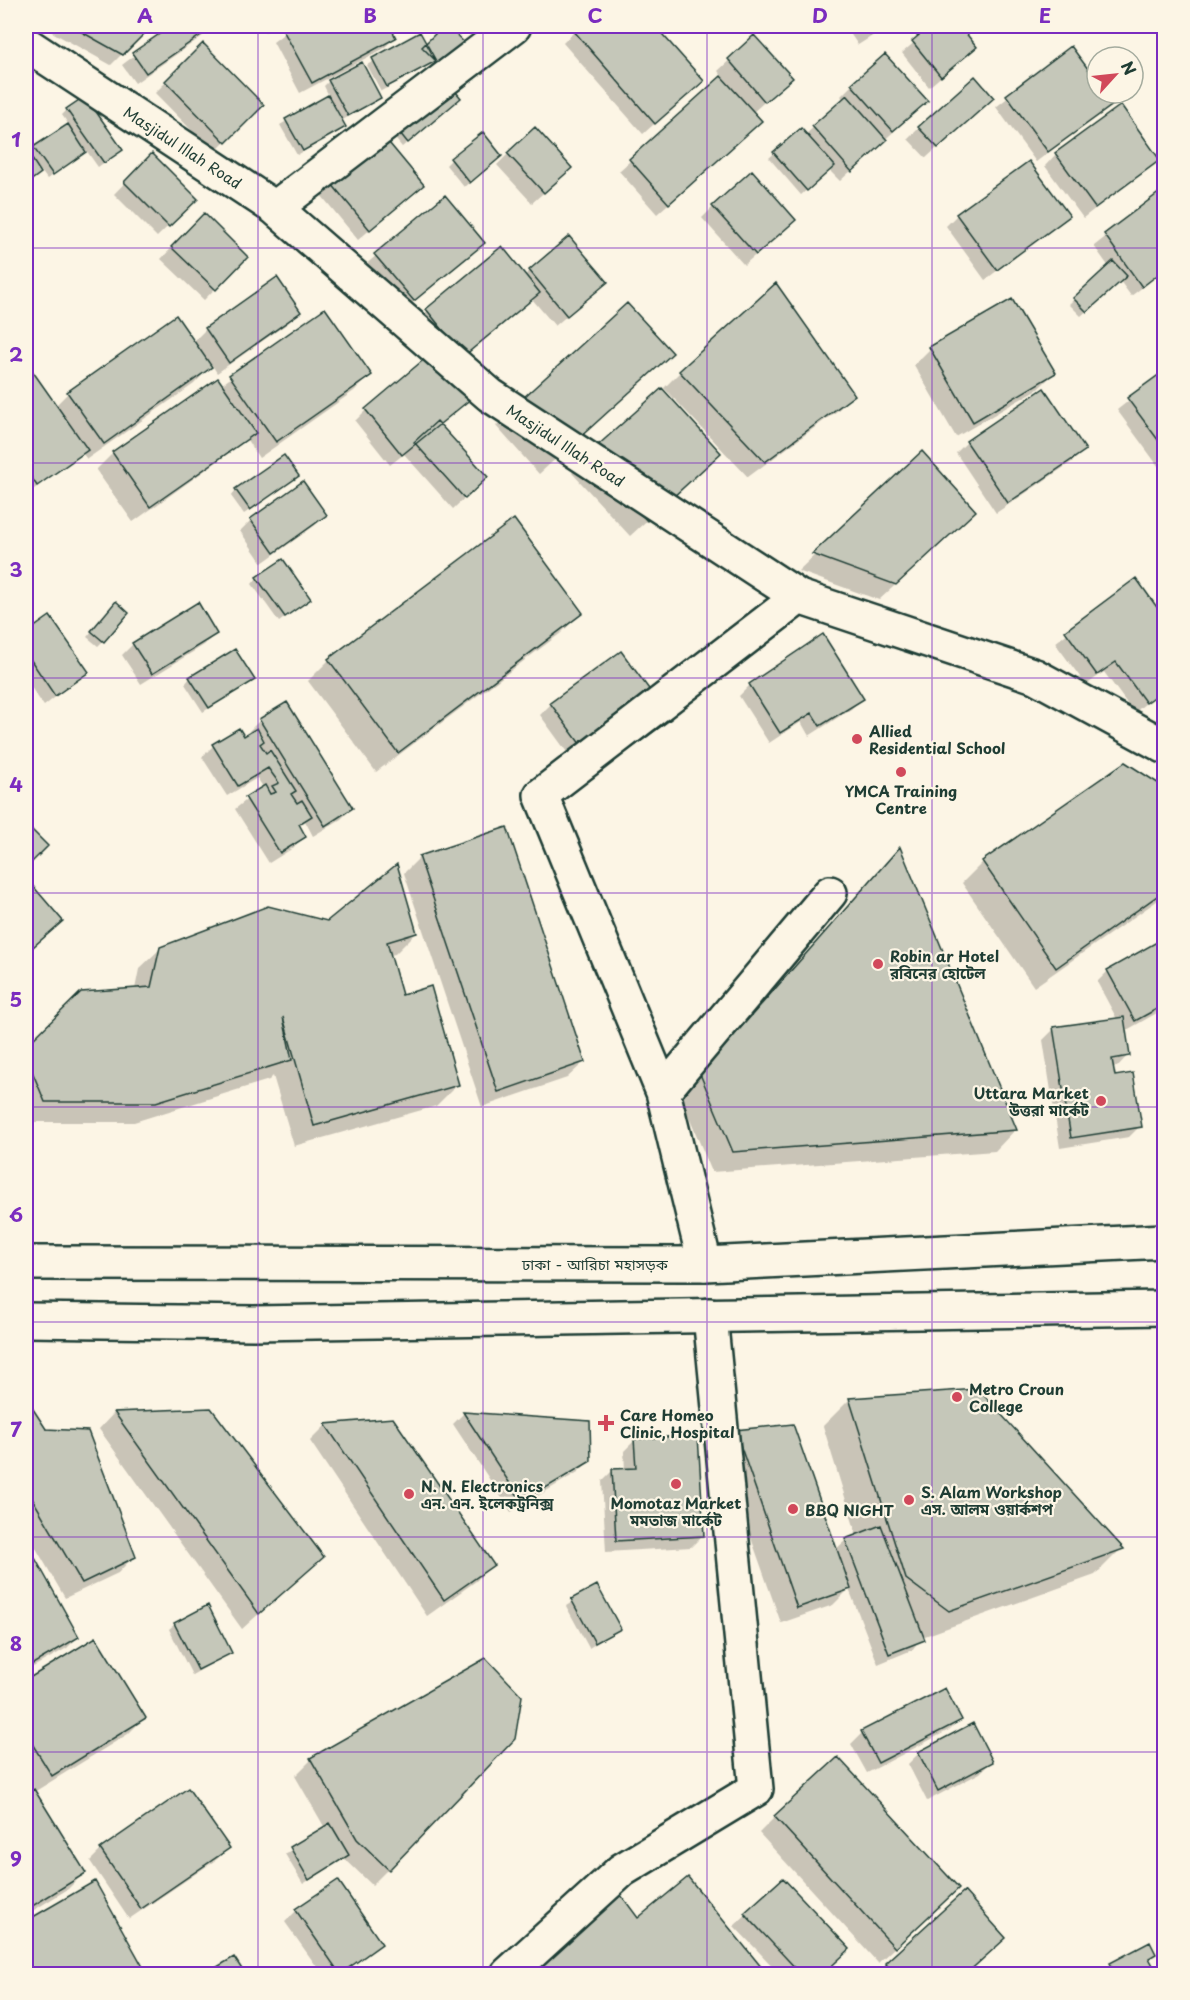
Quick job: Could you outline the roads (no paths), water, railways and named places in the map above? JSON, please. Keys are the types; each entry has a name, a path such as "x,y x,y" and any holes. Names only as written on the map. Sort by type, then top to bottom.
{"main road":[{"path":"275,208 514,26"},
{"name":"Masjidul Illah Road","path":"26,44 275,208 490,395 799,597 1035,676 1164,746"},
{"path":"705,1264 663,1092 541,795 799,597"},
{"path":"663,1092 830,893"},
{"name":"ঢাকা - আরিচা মহাসড়ক","path":"26,1263 705,1264 1164,1241"},
{"path":"26,1320 254,1323 1164,1308"},
{"path":"508,1974 622,1870 756,1789 710,1315"}],"place":[{"name":"Allied Residential School","path":"857,739"},
{"name":"YMCA Training Centre","path":"901,772"},
{"name":"Robin ar Hotel রবিনের হোটেল","path":"878,964"},
{"name":"Uttara Market উত্তরা মার্কেট","path":"1101,1101"},
{"name":"Metro Croun College","path":"957,1397"},
{"name":"Care Homeo Clinic, Hospital","path":"606,1423"},
{"name":"Momotaz Market মমতাজ মার্কেট","path":"676,1484"},
{"name":"N. N. Electronics এন. এন. ইলেকট্রনিক্স","path":"409,1494"},
{"name":"S. Alam Workshop এস. আলম ওয়ার্কশপ","path":"909,1500"},
{"name":"BBQ NIGHT","path":"793,1509"}]}
